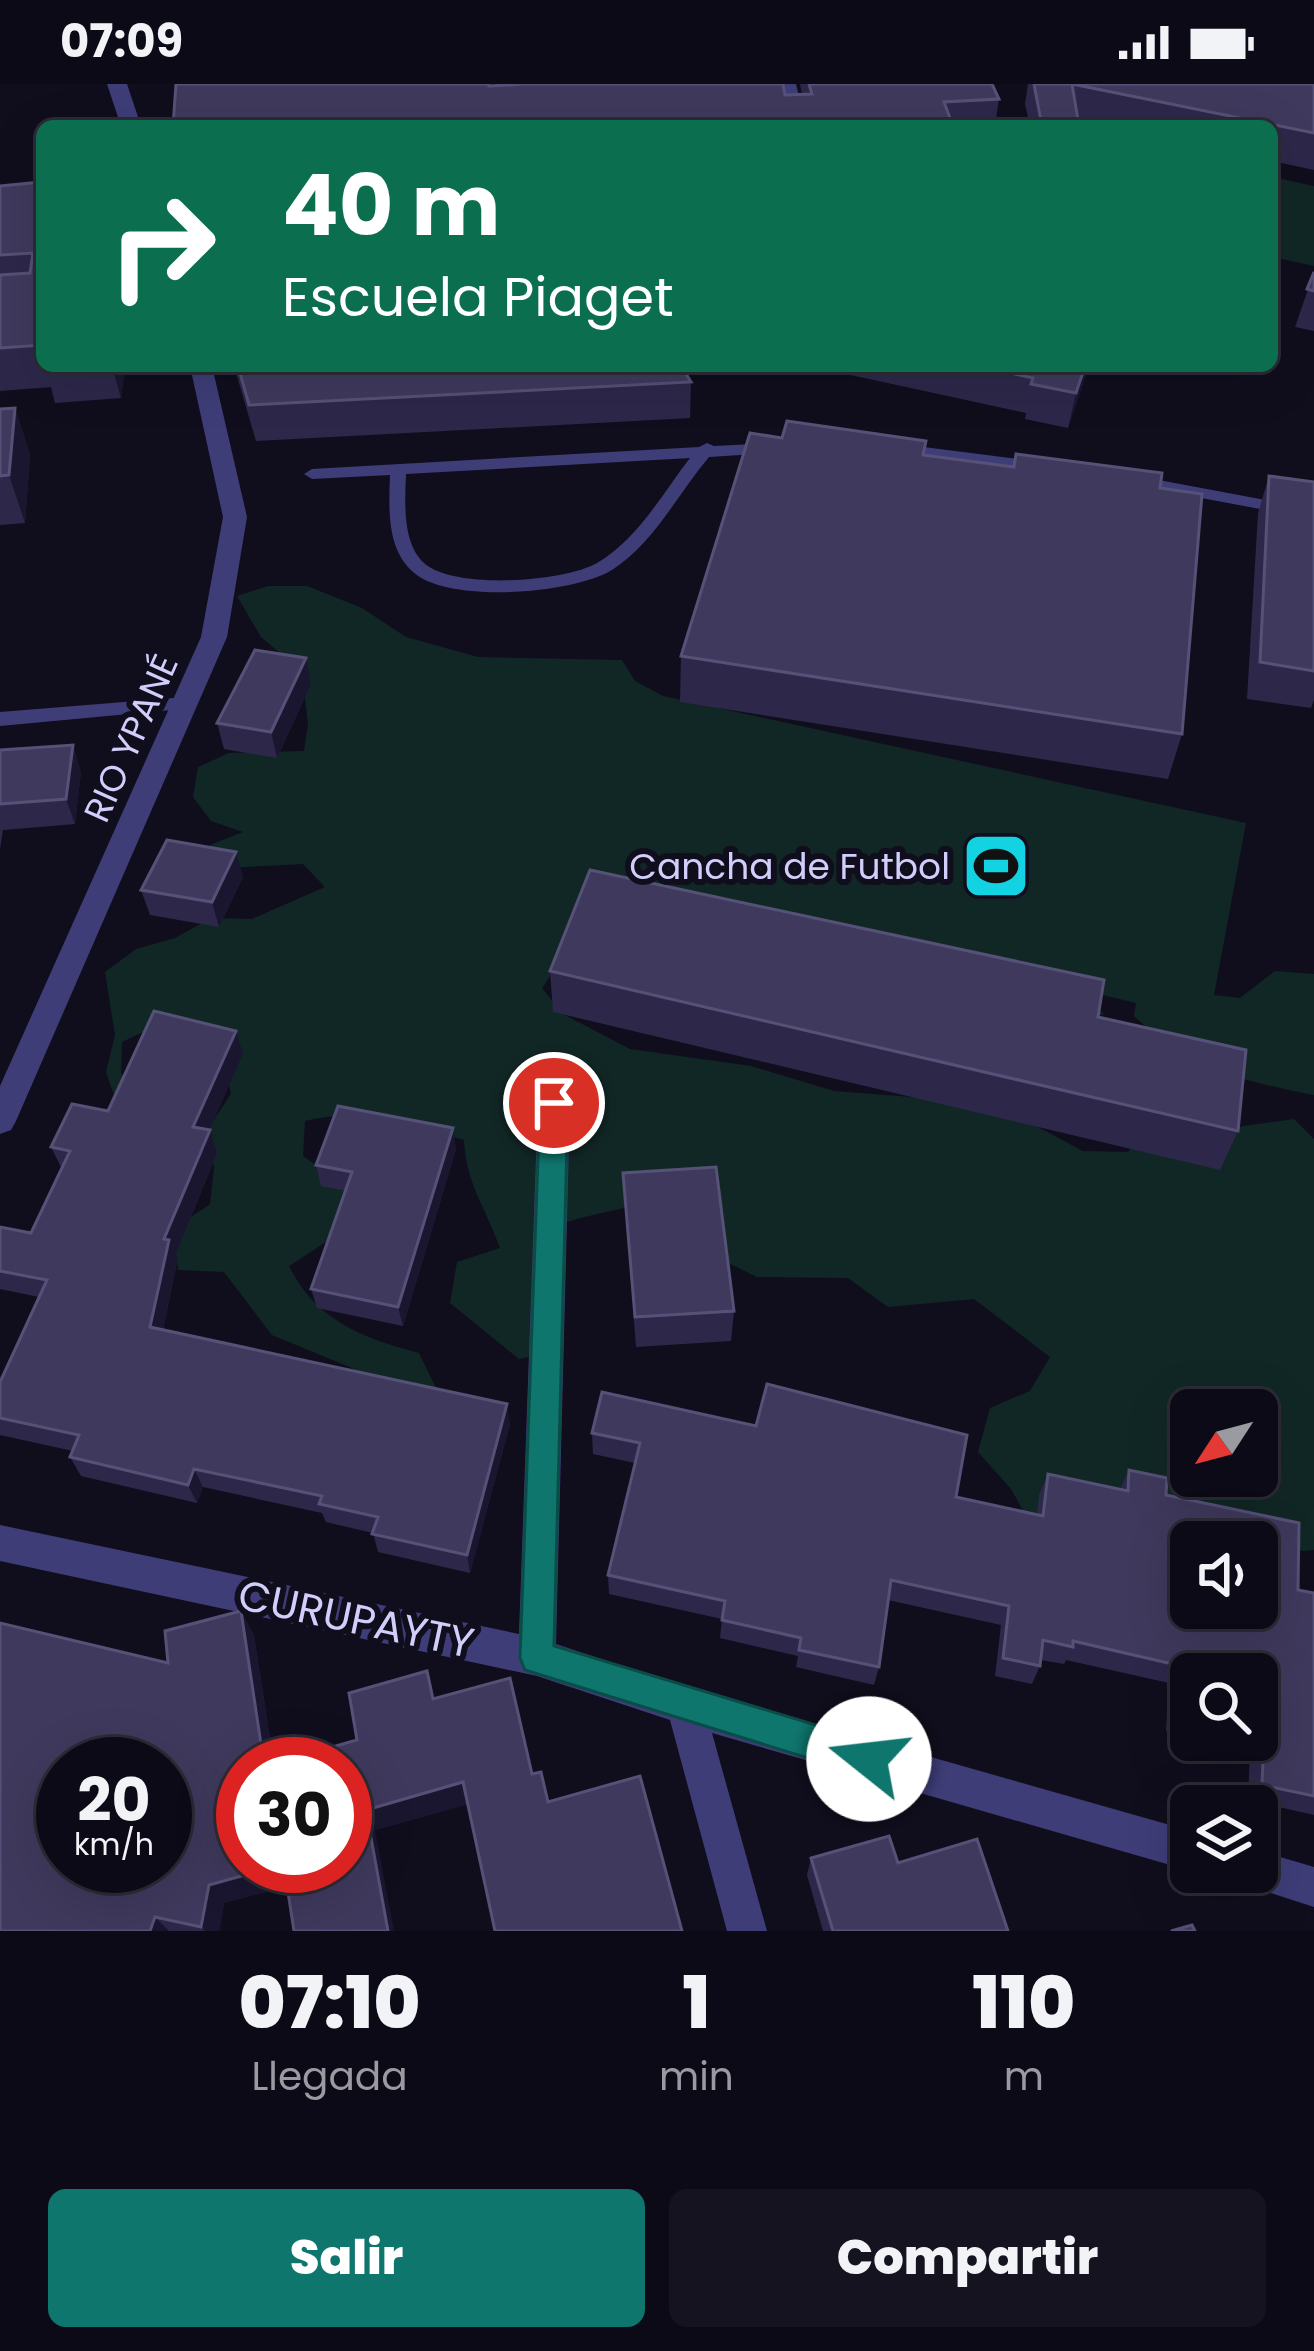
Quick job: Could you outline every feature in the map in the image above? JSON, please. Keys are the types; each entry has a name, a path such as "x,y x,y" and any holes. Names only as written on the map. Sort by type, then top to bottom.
{"street":[{"path":"117,84 129,120"},
{"path":"786,84 795,120"},
{"name":"RIO YPANÉ","path":"0,1121 214,637 235,517 202,372"},
{"path":"537,1658 554,1103"},
{"name":"CURUPAYTY","path":"0,1543 537,1658 685,1706 1170,1845"},
{"path":"685,1706 747,1931"},
{"path":"1278,1876 1314,1886"}],"lane":[{"path":"312,474 707,448 795,448"},
{"path":"398,468 395,512 404,551 434,582 466,588 602,568 653,529 681,478 707,448"},
{"path":"882,449 1064,470"},
{"path":"1109,477 1314,514"},
{"path":"0,719 185,704"}],"green space":[{"path":"1278,178 1314,186 1314,266 1278,258"},
{"path":"268,586 307,586 362,608 406,637 478,657 622,660 635,681 663,696 1246,823 1214,995 1240,998 1275,971 1314,974 1314,1095 1240,1078 1197,1061 1134,1016 1136,1003 1077,989 1104,1014 1069,1026 589,919 542,988 563,1014 630,1049 751,1066 834,1091 963,1101 1008,1111 1083,1151 1128,1152 1151,1124 1230,1128 1294,1119 1314,1139 1314,1550 1302,1551 1278,1540 1278,1521 1170,1521 1170,1532 1036,1534 1011,1489 978,1452 990,1408 1030,1391 1050,1357 974,1299 888,1307 848,1278 757,1277 720,1259 660,1197 540,1233 564,1349 519,1359 450,1303 457,1262 500,1248 473,1183 464,1140 404,1123 346,1116 305,1121 303,1156 364,1198 373,1231 326,1242 289,1266 312,1300 343,1324 419,1353 436,1388 388,1391 352,1368 272,1335 224,1272 178,1270 173,1229 210,1204 214,1168 209,1127 231,1094 223,1060 160,1024 122,1042 121,1074 151,1095 117,1104 106,1072 115,1035 105,972 136,949 175,938 211,918 252,919 325,887 303,864 228,868 210,845 243,832 211,821 193,797 198,767 229,753 304,751 308,724 302,672 261,637 237,596"}],"building":[{"path":"176,84 783,84 785,95 812,94 809,84 992,84 999,99 944,102 951,120 173,120"},
{"path":"1034,84 1072,84 1078,120 1041,120"},
{"path":"1072,84 1314,84 1314,133 1278,126 1278,120 1250,120"},
{"path":"36,183 36,345 0,348 0,275 30,273 33,253 0,255 0,186"},
{"path":"240,372 685,372 691,382 249,405"},
{"path":"1006,372 1083,372 1076,393 1031,384 1033,378"},
{"path":"15,408 9,475 0,476 0,409"},
{"path":"787,421 926,441 923,455 1014,467 1016,454 1162,473 1160,488 1202,494 1182,734 681,656 750,433 782,438"},
{"path":"1269,476 1314,482 1314,671 1260,662"},
{"path":"255,650 306,658 271,732 217,723"},
{"path":"73,745 66,799 0,804 0,750"},
{"path":"167,840 236,852 212,902 141,890"},
{"path":"590,870 1104,980 1098,1017 1246,1050 1238,1131 550,971"},
{"path":"154,1011 236,1031 193,1127 210,1130 164,1239 169,1240 150,1327 507,1404 467,1555 372,1534 378,1517 319,1504 322,1496 194,1469 188,1485 70,1457 79,1435 0,1418 0,1382 47,1280 0,1271 0,1227 31,1233 70,1151 51,1147 72,1104 108,1111"},
{"path":"338,1106 453,1128 398,1307 311,1289 352,1172 316,1165"},
{"path":"716,1167 734,1311 635,1317 623,1173"},
{"path":"767,1384 967,1435 956,1497 1043,1516 1048,1474 1128,1491 1129,1470 1167,1478 1166,1495 1170,1497 1299,1523 1298,1590 1314,1593 1314,1796 1262,1785 1263,1761 1278,1761 1278,1653 1170,1653 1170,1663 1073,1641 1073,1647 1043,1640 1040,1666 1003,1658 1009,1606 891,1580 879,1667 799,1650 801,1638 722,1620 725,1601 608,1575 640,1443 592,1433 602,1392 756,1426"},
{"path":"241,1611 260,1737 216,1737 216,1883 209,1885 201,1927 155,1917 150,1931 0,1931 0,1623 168,1663 165,1631"},
{"path":"427,1671 433,1699 510,1678 532,1774 541,1772 548,1802 640,1776 682,1931 495,1931 463,1782 372,1808 372,1737 356,1737 349,1693"},
{"path":"889,1836 898,1863 977,1839 1008,1931 833,1931 811,1858"},
{"path":"372,1843 388,1931 294,1931 288,1893 372,1893"}],"place":[{"name":"Cancha de Futbol","path":"996,866"}],"route":[{"path":"554,1103 537,1658 869,1759"}]}
